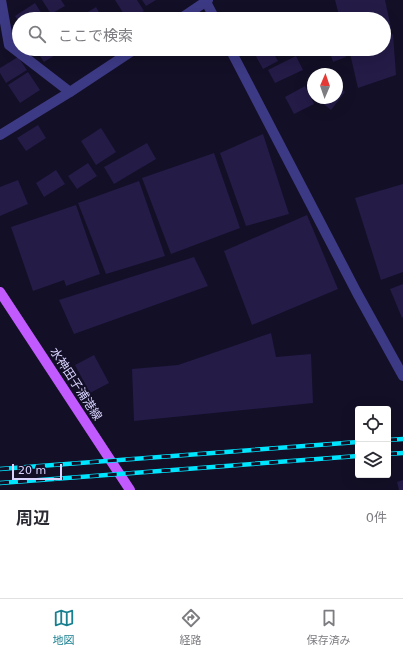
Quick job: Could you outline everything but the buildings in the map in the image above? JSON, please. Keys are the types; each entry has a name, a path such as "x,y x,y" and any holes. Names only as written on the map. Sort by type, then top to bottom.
{"main road":[{"name":"水神田子浦港線","path":"0,292 130,490"}],"street":[{"path":"1,0 9,45 12,47"},
{"path":"190,12 206,1 212,12"},
{"path":"23,56 70,92"},
{"path":"0,135 70,92 124,56"},
{"path":"234,56 357,293 403,376"}],"railway":[{"path":"391,440 403,439"},
{"path":"0,469 355,442"},
{"path":"391,454 403,453"},
{"path":"0,483 355,456"}]}
